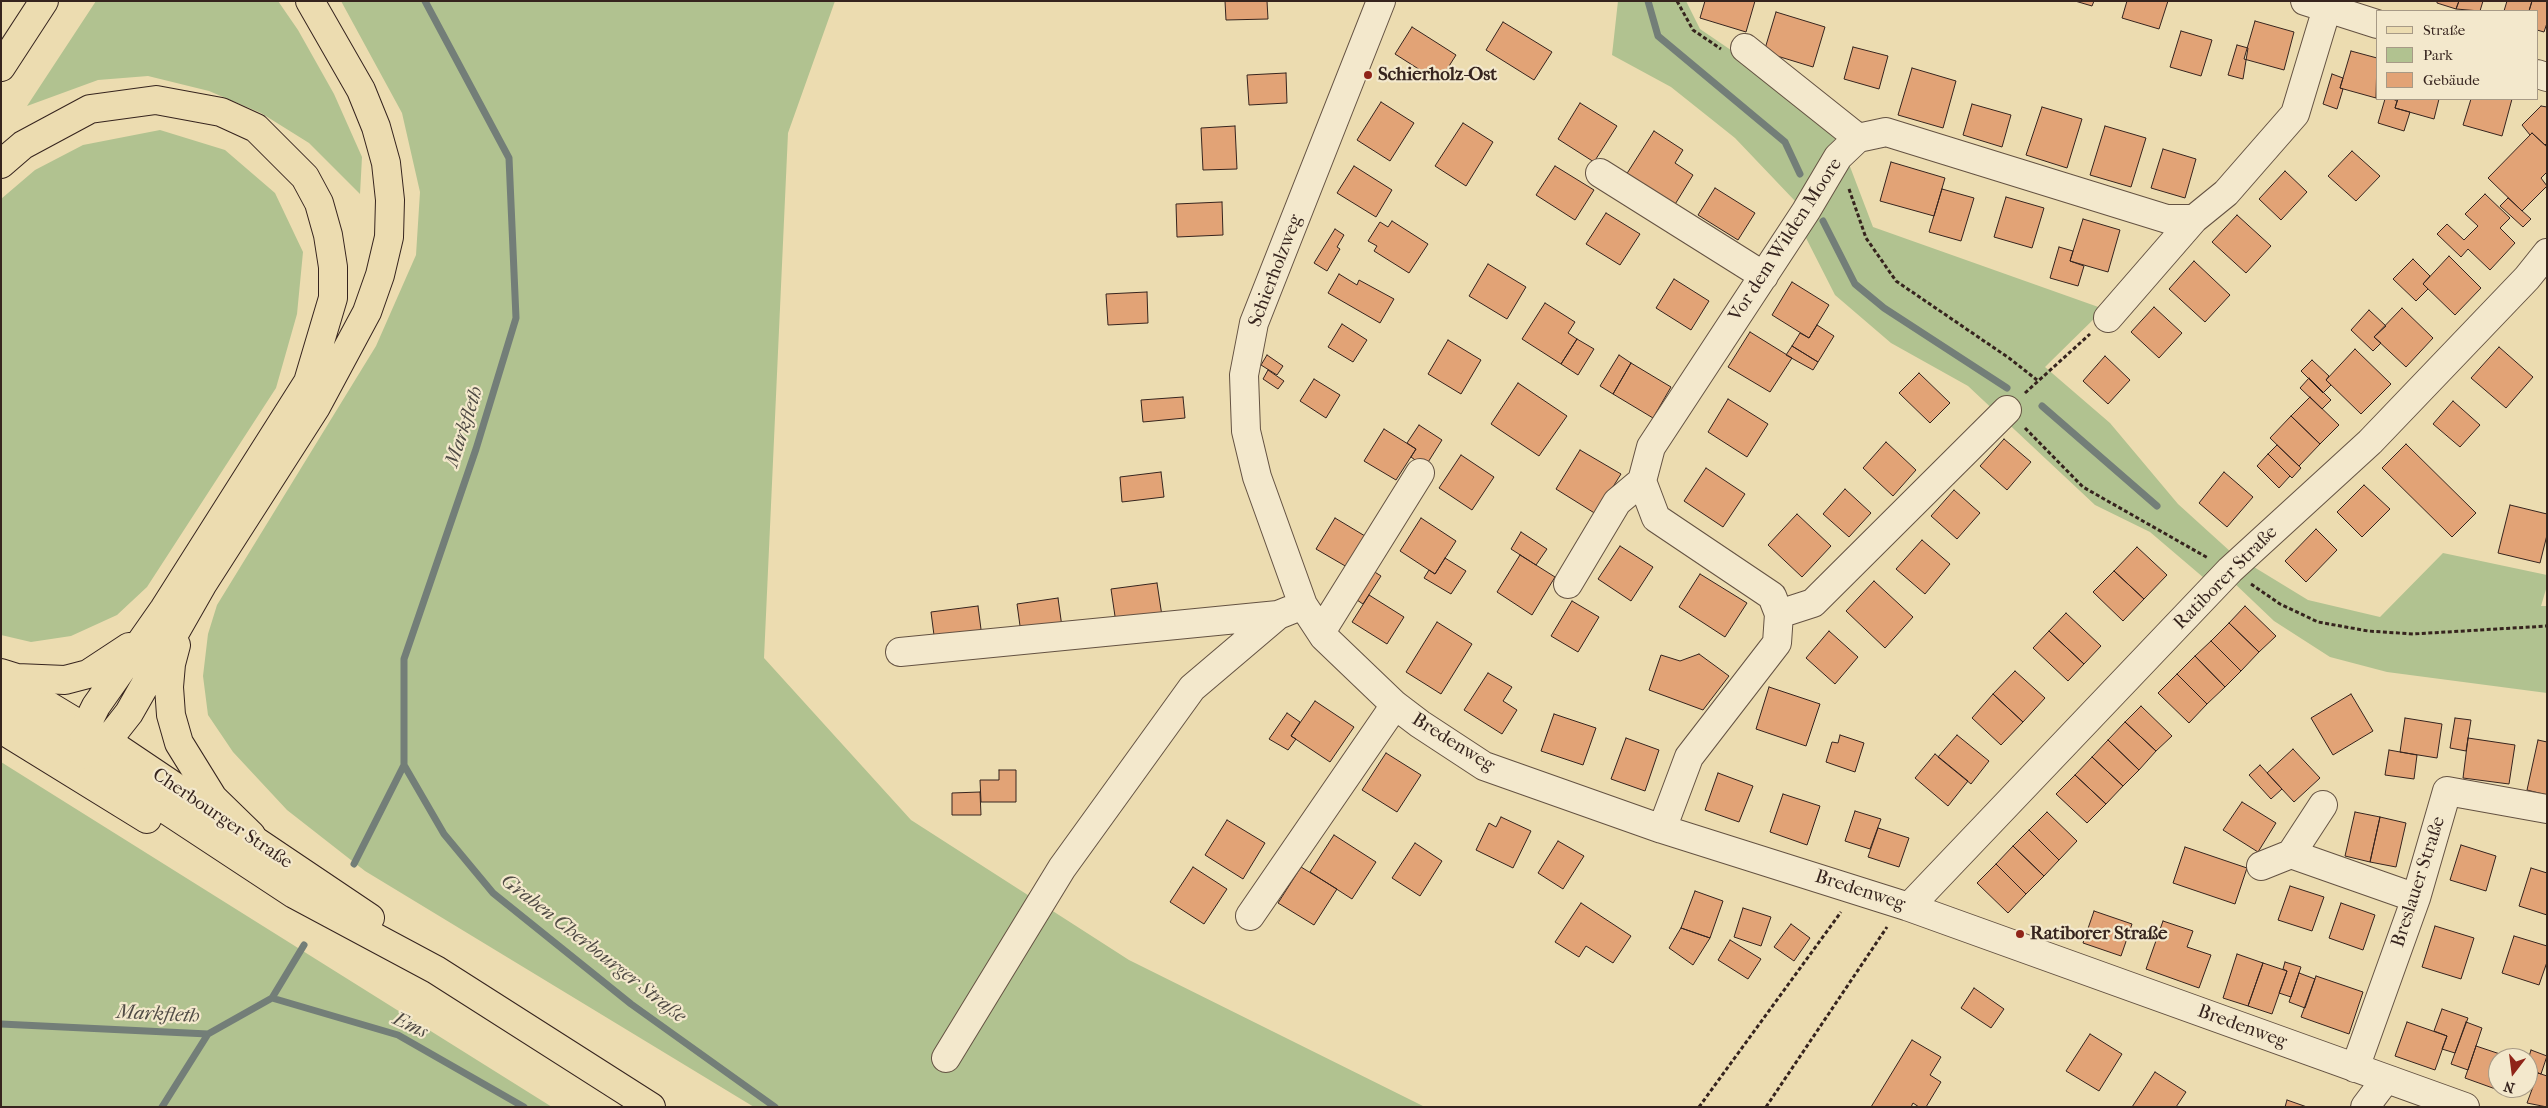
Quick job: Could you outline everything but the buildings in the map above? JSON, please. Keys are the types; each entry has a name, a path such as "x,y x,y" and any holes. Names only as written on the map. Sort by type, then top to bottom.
{"main road":[{"path":"1,67 44,1"},
{"path":"83,754 96,734 129,713 202,585 316,407 368,312 380,275 389,236 390,200 386,163 376,126 361,90 310,1"},
{"path":"1,164 23,145 90,109 156,100 221,112 256,128 304,177 319,203 333,266 334,298 308,382 164,609 96,706 96,734"},
{"path":"202,585 179,634 171,664 169,687 171,715 180,743 213,798 252,835 251,838"},
{"path":"1,673 17,678 41,680 64,680 88,674 140,639 164,609"},
{"name":"Cherbourger Straße","path":"1,677 96,734 362,911 436,970"},
{"name":"Cherbourger Straße","path":"1,705 83,754 294,894 436,970 651,1107"},
{"name":"Cherbourger Straße","path":"1,729 285,903 436,970"}],"street":[{"name":"Schierholzweg","path":"1290,610 1246,431 1244,375 1254,322 1381,1"},
{"path":"2108,318 2194,219 2226,193 2295,114 2316,5 2376,24"},
{"path":"1734,49 1858,138 1886,132 2166,219 2194,219"},
{"name":"Vor dem Wilden Moore","path":"1642,481 1651,446 1806,212 1838,157 1858,138"},
{"path":"1600,173 1764,276"},
{"name":"Ratiborer Straße","path":"1909,907 2230,570 2370,442 2527,278 2547,253"},
{"path":"1779,614 1813,603 2008,410"},
{"path":"1321,632 1420,473"},
{"path":"1568,584 1617,502 1642,481 1656,518 1772,596 1779,614 1777,643 1689,757 1662,829"},
{"name":"Bredenweg","path":"1290,610 1321,632 1395,705 1420,724 1484,766 1662,829 1857,889 1909,907 2465,1107"},
{"path":"900,652 1290,610"},
{"path":"946,1058 1062,868 1192,688 1290,610"},
{"path":"1250,916 1395,705"},
{"name":"Breslauer Straße","path":"2355,1068 2416,898 2447,791 2547,809"},
{"path":"2261,866 2291,854 2323,805"},
{"path":"2291,854 2416,898"},
{"path":"2365,1107 2386,1079"}],"path":[{"path":"1676,1 1693,30 1734,49"},
{"path":"1838,157 1866,238 1896,281 2037,380"},
{"path":"2108,318 2037,380 2008,410 2083,487 2230,570 2280,604 2318,622 2368,631 2414,634 2547,626"},
{"path":"1699,1107 1857,889"},
{"path":"1766,1107 1892,920 1909,907"}],"green space":[{"path":"96,1 278,1 298,30 334,94 362,157 360,194 309,143 261,113 209,91 148,76 98,80 27,106"},
{"path":"341,1 835,1 788,133 764,658 911,820 1129,960 1425,1107 754,1107 365,871 287,810 233,752 208,715 203,676 208,634 217,605 376,346 416,255 420,192 402,113"},
{"path":"1618,1 1686,1 1700,29 1747,61 1837,136 1795,201 1735,138 1671,87 1612,55"},
{"path":"160,130 225,150 275,193 303,252 297,314 276,388 147,587 117,615 71,636 31,642 1,635 1,199 35,170 83,145"},
{"path":"1849,164 1873,227 2104,309 2045,367 2110,423 2178,504 2232,553 2204,578 2150,532 2095,505 1968,386 1891,343 1835,295 1805,236"},
{"path":"2443,553 2547,575 2547,586 2541,606 2547,606 2547,693 2387,672 2330,657 2274,621 2232,581 2249,564 2308,600 2380,617"},
{"path":"1,762 552,1107 1,1107"}],"waterway":[{"name":"Markfleth","path":"354,864 404,765 404,659 476,449 516,318 509,158 425,1"},
{"path":"1648,1 1658,36 1785,142 1800,174"},
{"path":"1823,221 1855,284 1884,308 2007,388"},
{"path":"2042,406 2157,506"},
{"name":"Graben Cherbourger Straße","path":"404,765 444,834 493,893 631,1004 775,1107"},
{"name":"Markfleth","path":"1,1024 208,1034 272,998 304,945"},
{"name":"Ems","path":"272,998 398,1035 524,1107"},
{"path":"162,1107 208,1034"}],"place":[{"name":"Schierholz-Ost","path":"1368,75"},
{"name":"Ratiborer Straße","path":"2020,934"}]}
